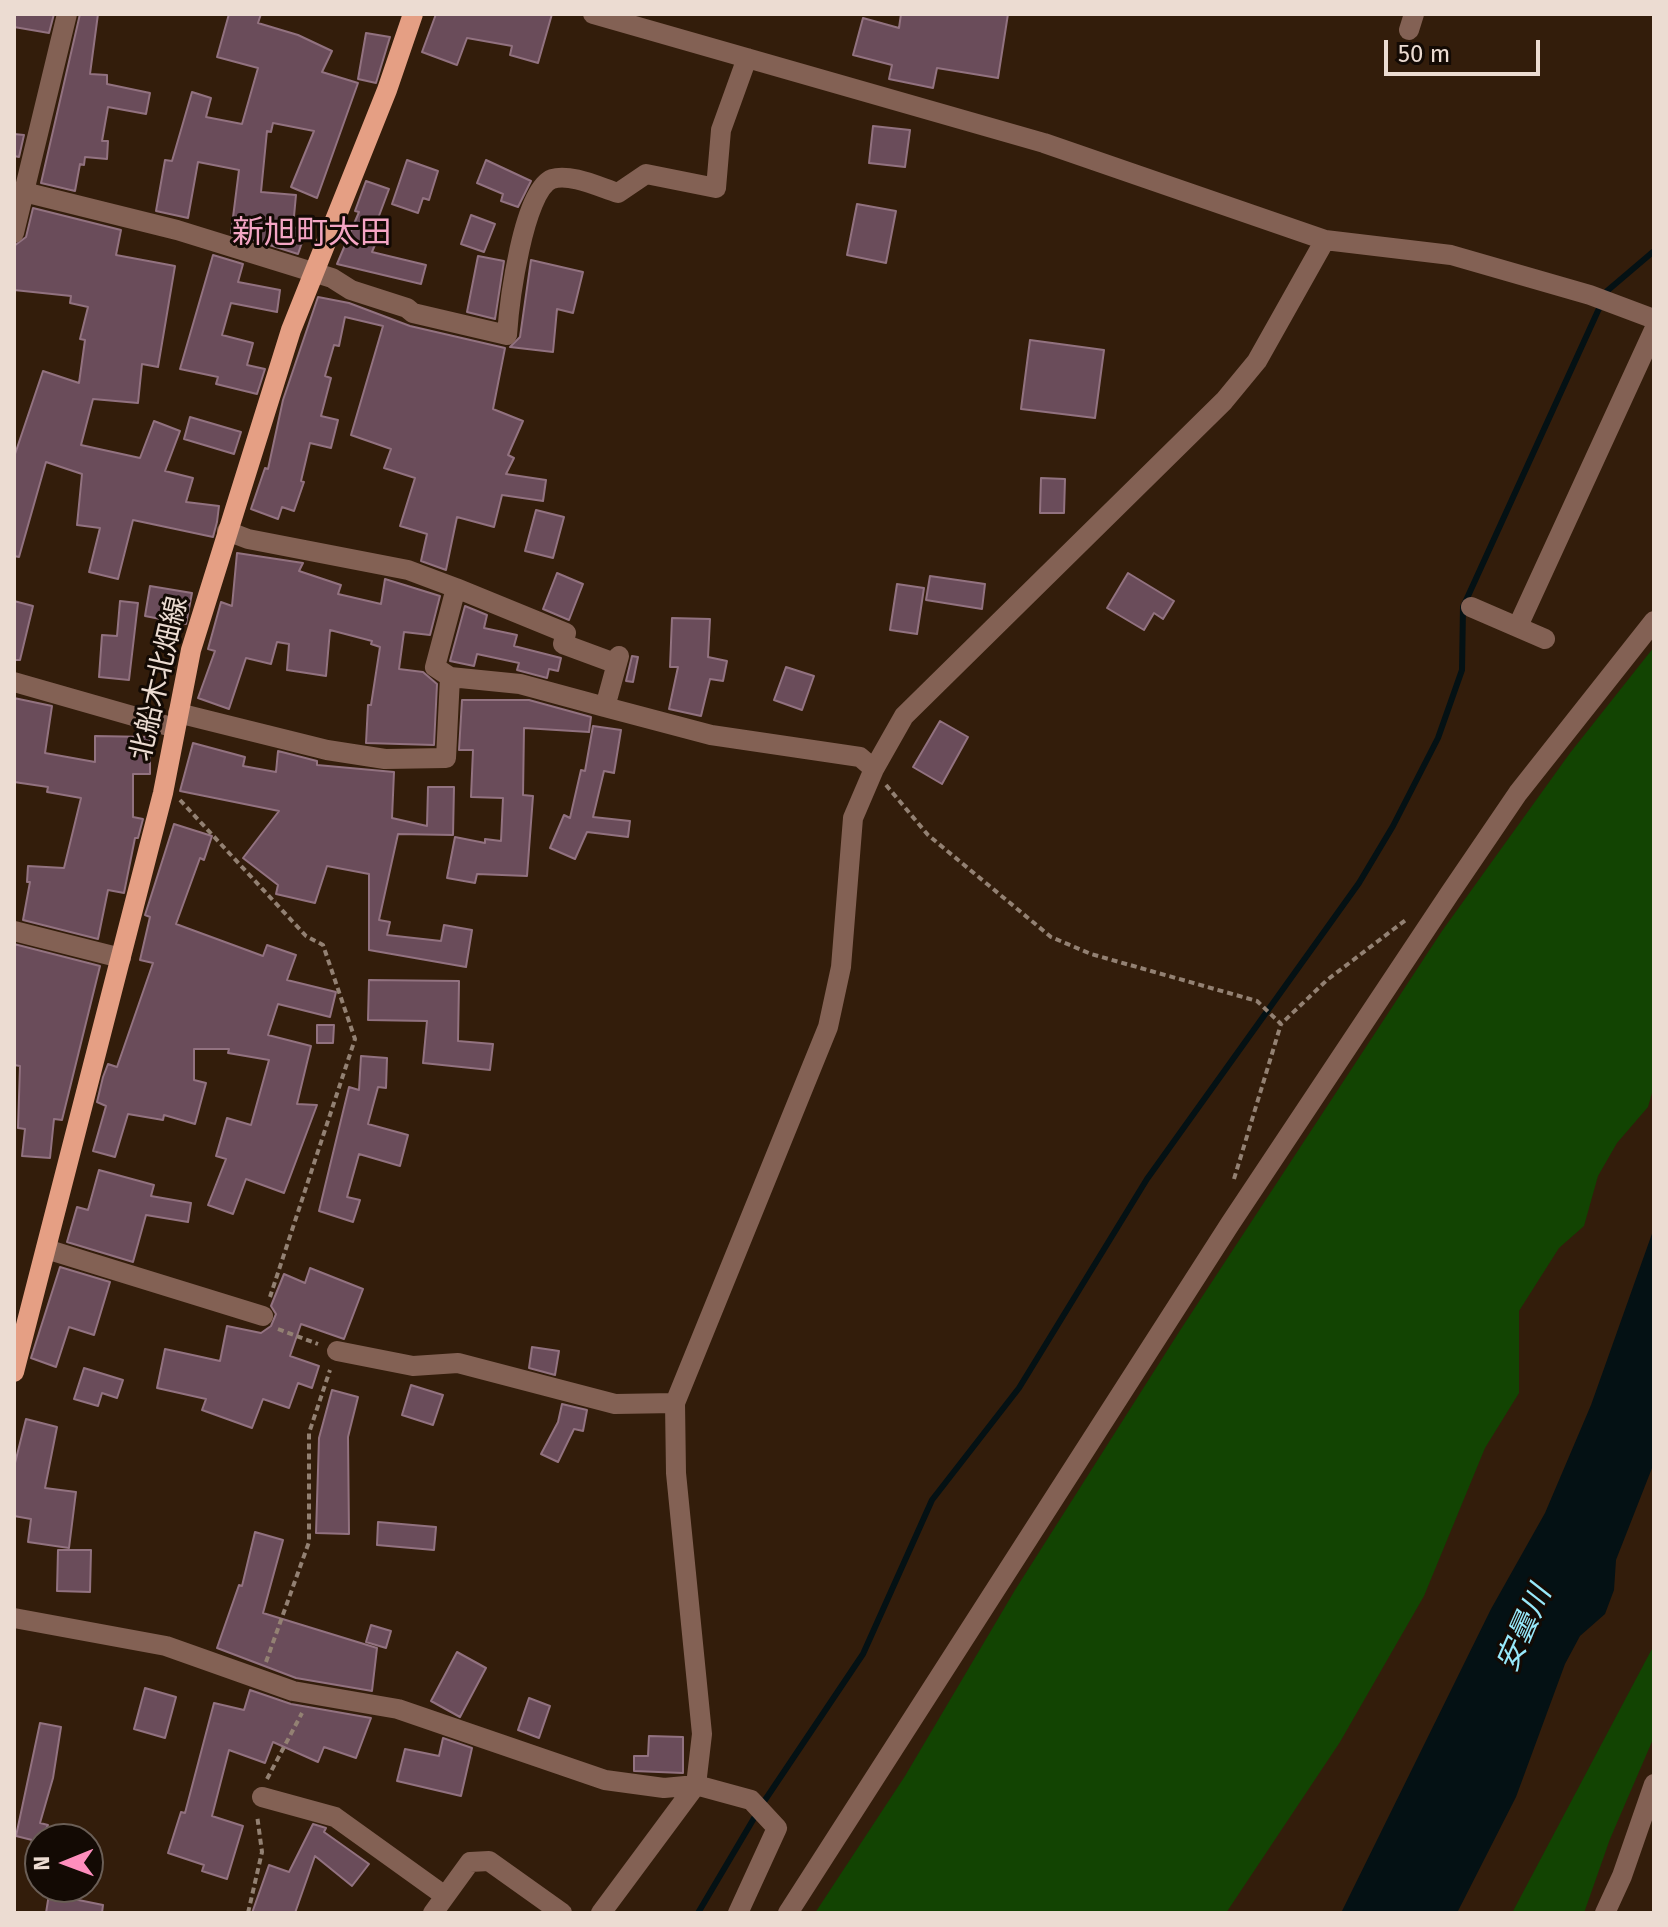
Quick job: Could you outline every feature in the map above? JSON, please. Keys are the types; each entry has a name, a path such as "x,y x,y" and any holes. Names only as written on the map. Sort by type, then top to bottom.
{"main road":[{"name":"北船木北畑線","path":"14,1372 163,793 191,650 313,272 387,90 413,14"}],"street":[{"path":"14,233 67,14"},
{"path":"593,14 1044,143 1325,240 1451,255 1590,295 1654,319"},
{"path":"24,192 177,230 332,278 351,290 407,308 413,313 507,335 512,271 540,187 553,179 568,178 618,193 646,174 716,188 721,130 747,58"},
{"path":"601,1913 696,1785 702,1734 676,1473 675,1403 828,1027 841,967 853,818 874,769 904,716 941,677 1224,401 1257,361 1325,240"},
{"path":"1518,626 1654,330"},
{"path":"227,531 248,539 408,570 566,633 563,644 614,658 605,707"},
{"path":"456,588 435,667 450,677 520,684 711,735 860,757 874,769"},
{"path":"1471,607 1545,639"},
{"path":"788,1913 1230,1224 1450,893 1518,793 1652,619"},
{"path":"14,682 177,720 385,759 446,758 450,677"},
{"path":"14,931 121,958"},
{"path":"46,1249 263,1316"},
{"path":"337,1351 413,1366 458,1363 615,1404 675,1403"},
{"path":"14,1618 166,1646 293,1691 398,1709 605,1780 664,1788 696,1785 751,1800 777,1828 738,1913"},
{"path":"1605,1913 1622,1876 1654,1784"},
{"path":"262,1797 316,1809 335,1817 445,1896"},
{"path":"433,1913 470,1862 489,1861 562,1913"}],"path":[{"path":"874,769 928,835 1051,937 1091,954 1257,1001 1281,1024"},
{"path":"163,793 179,799 306,936 323,945 355,1039 261,1323 337,1351 309,1433 309,1542 260,1678"},
{"path":"1234,1181 1281,1024 1327,980 1377,945 1416,912"}],"green space":[{"path":"1654,647 1654,1086 1648,1107 1617,1143 1598,1176 1584,1226 1559,1248 1519,1311 1519,1393 1485,1448 1424,1596 1340,1742 1226,1913 815,1913 905,1776 1015,1590 1179,1332 1442,931 1570,753"},
{"path":"1654,1645 1654,1737 1610,1839 1584,1913 1512,1913"}],"water":[{"name":"安曇川","path":"1654,1228 1654,1463 1616,1560 1614,1590 1605,1614 1580,1636 1565,1664 1516,1797 1457,1913 1341,1913 1491,1609 1545,1513 1591,1405"}],"building":[{"path":"14,14 54,14 49,33 14,27"},
{"path":"80,14 98,14 90,74 107,75 107,84 150,93 146,114 108,107 102,141 108,141 107,159 85,157 84,165 80,164 75,191 41,183"},
{"path":"229,14 261,14 258,23 298,35 332,51 322,72 358,83 317,198 291,187 314,131 273,123 271,132 267,131 261,192 296,195 293,227 306,231 298,254 231,233 239,170 198,162 188,218 156,211 165,160 172,161 192,92 211,98 206,117 242,124 258,68 217,57"},
{"path":"436,14 552,14 538,63 510,55 512,46 467,38 457,65 422,52"},
{"path":"901,14 1008,14 998,78 937,68 933,88 889,79 892,65 853,55 863,18 899,28"},
{"path":"366,33 390,37 376,83 358,79"},
{"path":"873,126 910,130 905,167 869,163"},
{"path":"14,134 24,135 19,157 14,156"},
{"path":"407,160 438,171 429,200 423,198 418,213 392,204"},
{"path":"486,160 531,181 518,207 501,201 503,194 477,183"},
{"path":"366,181 389,189 373,232 379,235 372,252 426,265 421,284 337,264 359,212 355,211"},
{"path":"857,204 896,211 886,263 847,255"},
{"path":"33,208 121,230 116,255 175,266 158,367 142,364 138,403 93,399 81,445 140,458 154,421 180,431 165,471 193,478 186,502 219,506 217,522 213,537 133,520 118,579 89,572 100,528 77,525 82,474 46,462 19,557 14,556 14,457 43,371 79,383 85,340 80,339 88,307 70,303 71,296 14,290 14,246 26,237"},
{"path":"471,215 495,224 484,252 461,244"},
{"path":"213,255 243,264 238,282 280,290 277,312 231,303 222,335 253,343 247,365 265,369 257,394 216,384 218,377 180,369"},
{"path":"478,256 504,261 495,319 467,312"},
{"path":"531,260 583,272 573,313 557,309 553,352 510,347 520,337"},
{"path":"318,297 349,303 410,326 505,348 493,409 523,421 508,455 514,458 506,474 546,480 543,501 502,495 494,527 457,517 446,570 421,561 427,534 400,526 415,478 384,468 391,449 351,435 383,326 345,317 339,346 334,345 325,376 331,378 321,416 338,420 331,448 310,443 301,481 304,482 294,511 282,507 278,519 251,509 265,468 268,469 283,400"},
{"path":"1030,340 1104,350 1095,418 1021,409"},
{"path":"190,417 241,432 234,454 184,439"},
{"path":"1041,478 1065,479 1064,513 1040,513"},
{"path":"536,510 564,517 553,558 525,551"},
{"path":"237,553 303,563 299,571 341,585 338,594 381,604 385,579 440,596 430,635 404,632 399,669 423,672 437,684 434,745 366,743 368,705 371,705 380,647 371,644 372,641 330,630 326,676 287,670 289,644 277,642 271,664 246,658 229,709 198,698 215,651 208,649 221,602 232,606"},
{"path":"557,573 583,584 569,620 543,609"},
{"path":"1128,573 1174,601 1163,619 1154,613 1144,630 1107,608"},
{"path":"930,576 985,584 982,609 926,600"},
{"path":"897,584 924,588 917,634 890,630"},
{"path":"150,586 192,593 186,624 145,616"},
{"path":"14,601 33,606 20,660 14,660"},
{"path":"120,601 138,603 129,680 99,677 102,635 117,636"},
{"path":"465,606 487,615 484,628 517,635 514,646 561,658 558,671 549,669 547,678 517,670 519,663 477,654 474,666 450,661"},
{"path":"672,618 710,619 708,657 727,661 723,681 710,679 701,716 669,709 678,667 670,667"},
{"path":"632,656 638,657 633,682 626,681"},
{"path":"786,667 814,676 802,710 774,700"},
{"path":"14,698 52,706 45,753 95,762 95,736 150,737 150,774 133,774 133,817 143,819 138,838 135,838 124,893 108,890 98,939 23,920 30,882 27,882 28,866 64,868 81,798 47,792 48,787 14,782"},
{"path":"462,700 529,700 591,717 589,732 524,728 523,795 533,796 527,876 477,874 475,883 447,878 455,837 485,843 485,839 501,841 503,798 471,797 473,750 459,750"},
{"path":"940,721 968,737 942,784 913,767"},
{"path":"593,726 621,730 614,773 604,771 593,817 630,821 628,837 587,832 575,859 550,848 564,815 570,818 581,770 585,771"},
{"path":"193,743 245,757 243,766 276,772 278,751 317,761 317,765 394,772 392,818 427,826 428,787 454,787 453,835 398,834 379,920 390,922 387,935 441,941 444,925 472,930 466,967 369,950 369,874 327,866 315,903 276,894 278,885 243,858 279,811 180,791"},
{"path":"174,824 212,836 204,860 200,858 176,924 263,956 267,945 296,955 287,980 336,992 330,1017 278,1004 268,1035 311,1046 297,1104 317,1105 284,1193 246,1179 233,1214 208,1205 226,1159 216,1156 227,1118 251,1125 269,1060 228,1053 229,1049 194,1049 194,1080 206,1083 195,1124 164,1115 163,1120 128,1114 115,1157 93,1151 106,1106 97,1102 103,1077 108,1064 117,1067 153,963 140,960 150,917 145,915"},
{"path":"14,944 100,966 62,1120 54,1119 50,1158 22,1156 25,1129 18,1128 20,1066 14,1065"},
{"path":"369,980 459,981 458,1041 493,1044 490,1070 423,1063 427,1021 368,1020"},
{"path":"317,1025 334,1025 333,1043 317,1043"},
{"path":"361,1056 387,1058 386,1088 378,1087 368,1124 408,1135 400,1166 359,1154 347,1197 360,1200 353,1222 319,1211 349,1087 359,1090"},
{"path":"99,1170 154,1185 151,1196 191,1203 188,1222 146,1215 133,1262 67,1242 77,1207 88,1210"},
{"path":"60,1267 110,1282 94,1335 69,1327 56,1367 31,1358"},
{"path":"310,1268 363,1289 344,1339 301,1324 290,1356 319,1366 312,1388 298,1383 289,1408 263,1399 252,1428 202,1410 206,1399 157,1388 165,1349 220,1361 227,1326 261,1333 271,1326 276,1314 271,1306 284,1274 305,1283"},
{"path":"532,1347 559,1351 555,1375 529,1368"},
{"path":"84,1368 123,1380 117,1398 102,1393 98,1406 74,1399"},
{"path":"411,1385 443,1395 433,1425 402,1415"},
{"path":"332,1390 358,1397 348,1437 349,1534 316,1533 319,1438"},
{"path":"562,1404 587,1410 583,1431 574,1429 558,1462 541,1454 558,1422"},
{"path":"26,1419 57,1427 45,1488 76,1492 69,1548 28,1542 31,1519 14,1516 14,1467"},
{"path":"378,1522 436,1527 434,1550 377,1545"},
{"path":"255,1532 283,1540 263,1613 377,1648 372,1691 296,1678 217,1648 239,1585 242,1586"},
{"path":"58,1550 91,1550 90,1592 57,1591"},
{"path":"371,1625 391,1631 386,1648 366,1642"},
{"path":"457,1652 486,1668 460,1717 431,1701"},
{"path":"145,1688 176,1697 165,1738 134,1729"},
{"path":"250,1690 291,1704 371,1718 356,1758 324,1747 318,1762 273,1742 265,1763 229,1750 212,1816 243,1826 227,1879 202,1871 204,1865 168,1853 181,1812 185,1813 214,1703 244,1710"},
{"path":"529,1698 550,1706 539,1738 518,1730"},
{"path":"40,1723 61,1727 53,1778 40,1823 24,1823 24,1838 16,1836"},
{"path":"649,1736 683,1737 683,1773 634,1771 634,1756 648,1756"},
{"path":"443,1738 472,1748 461,1796 397,1781 405,1749 439,1756"},
{"path":"313,1824 326,1828 324,1832 369,1864 352,1886 315,1856 295,1913 252,1913 269,1865 289,1872"},
{"path":"48,1903 103,1905 102,1913 46,1913"}],"waterway":[{"path":"698,1913 763,1803 863,1654 932,1500 1019,1388 1147,1179 1359,883 1393,826 1438,738 1462,670 1463,607 1607,291 1654,251"}],"district":[{"name":"新旭町太田","path":"312,234"}]}
